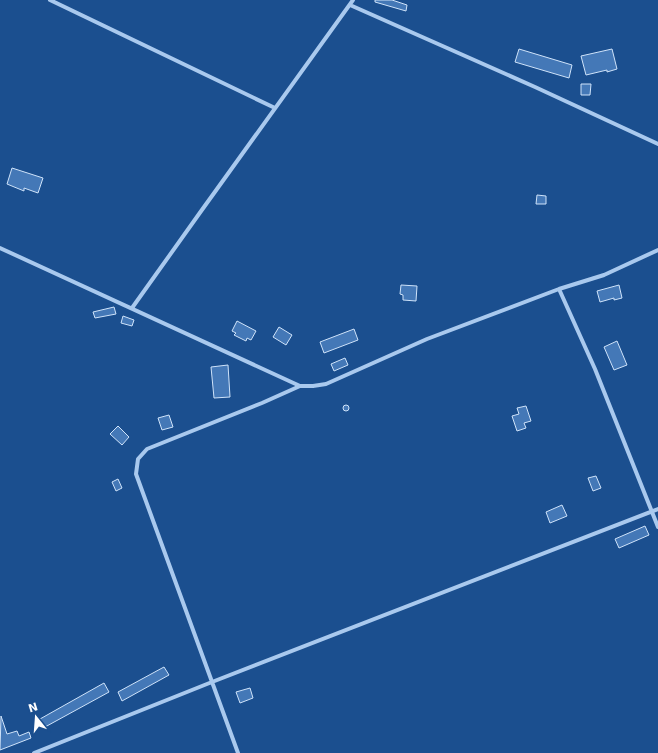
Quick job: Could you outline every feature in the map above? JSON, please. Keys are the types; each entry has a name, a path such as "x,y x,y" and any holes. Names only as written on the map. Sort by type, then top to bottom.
{"street":[{"path":"51,0 275,108"},
{"path":"132,308 353,0"},
{"path":"350,5 535,87 658,144"},
{"path":"0,248 300,386"},
{"path":"238,753 136,474 138,459 147,449 262,403 300,386 326,384 427,339 559,289 604,275 658,250"},
{"path":"559,289 594,369 658,527"},
{"path":"34,753 212,682 658,509"}],"building":[{"path":"375,0 392,0 407,5 406,11 375,2"},
{"path":"519,49 572,65 569,78 515,62"},
{"path":"612,49 617,69 586,75 581,56"},
{"path":"581,84 591,84 590,95 581,95"},
{"path":"12,168 43,178 38,193 24,188 24,191 7,184"},
{"path":"537,195 546,196 546,204 536,204"},
{"path":"401,285 417,286 416,301 403,300 403,295 400,294"},
{"path":"619,285 622,298 614,300 614,298 600,302 597,291"},
{"path":"114,307 116,314 95,318 93,312"},
{"path":"123,316 134,320 132,326 121,323"},
{"path":"237,321 256,331 251,340 247,338 246,341 234,335 236,333 232,331"},
{"path":"279,327 292,335 286,345 273,337"},
{"path":"354,329 358,340 324,353 320,342"},
{"path":"617,341 627,365 614,370 604,347"},
{"path":"345,358 348,365 334,371 331,364"},
{"path":"228,365 230,397 214,398 211,367"},
{"path":"346,405 349,408 346,411 343,408"},
{"path":"526,406 531,421 524,423 526,428 517,431 512,416 519,414 517,408"},
{"path":"169,415 173,427 162,430 158,418"},
{"path":"118,426 129,437 122,445 110,434"},
{"path":"596,476 601,488 593,491 588,478"},
{"path":"118,479 122,488 116,491 112,482"},
{"path":"562,505 567,516 550,523 546,512"},
{"path":"645,526 649,535 619,548 615,539"},
{"path":"164,667 169,675 122,701 118,692"},
{"path":"104,683 109,692 45,727 40,719"},
{"path":"250,688 253,698 240,703 236,692"},
{"path":"1,716 7,734 17,731 19,736 29,732 31,738 0,750"}]}
